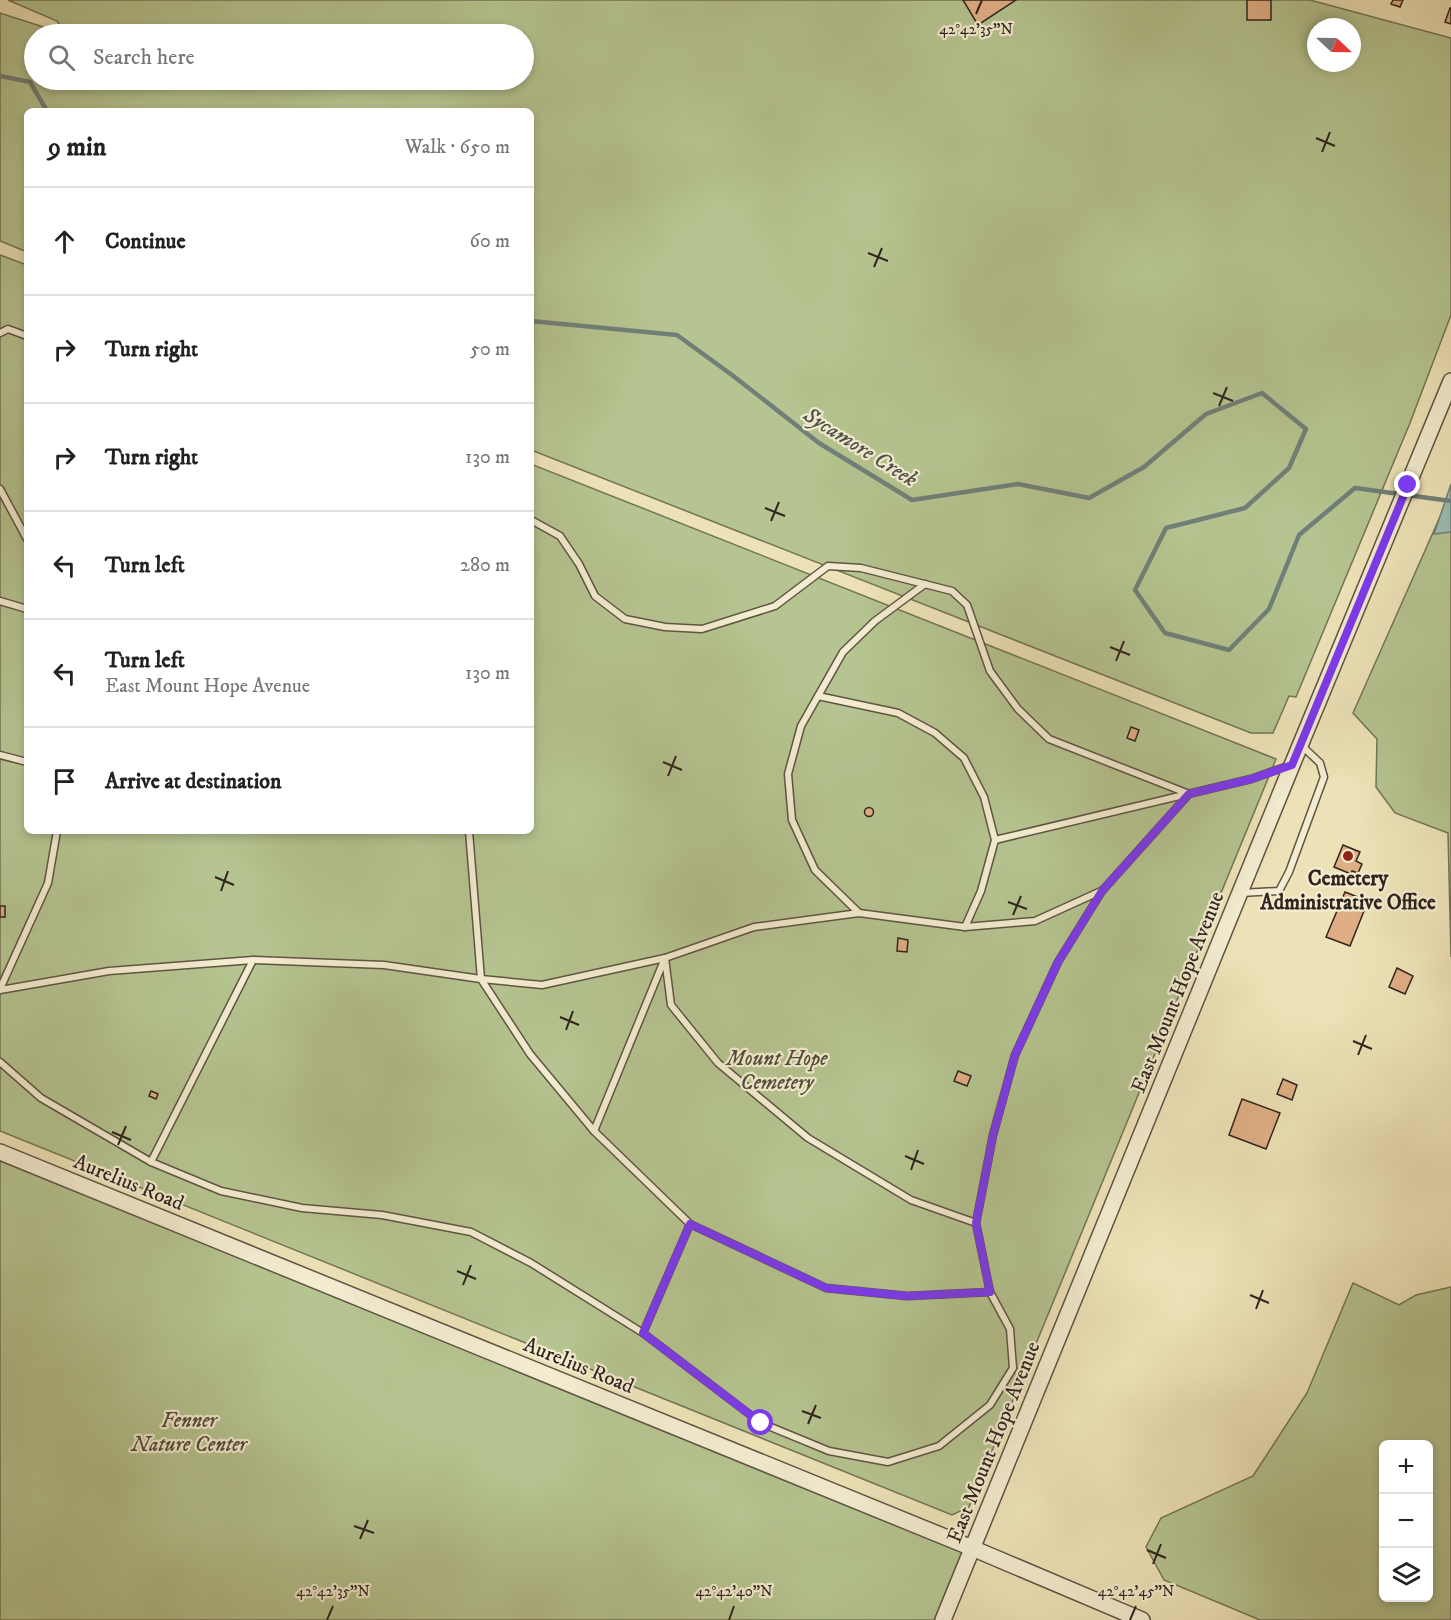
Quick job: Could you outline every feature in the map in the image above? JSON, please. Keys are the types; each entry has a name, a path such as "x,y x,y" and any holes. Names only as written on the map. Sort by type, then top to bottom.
{"street":[{"name":"East Mount Hope Avenue","path":"943,1620 1451,381"},
{"name":"Aurelius Road","path":"0,1152 972,1548 1142,1620"}],"lane":[{"path":"0,333 8,329 24,335"},
{"path":"0,489 24,533"},
{"path":"534,522 560,536 579,564 595,596 625,619 665,627 702,629 775,606 828,566 861,568 952,591 967,605 990,671 1018,710 1049,739 1189,794"},
{"path":"859,913 815,870 792,819 788,774 801,726 843,652 875,621 925,584"},
{"path":"0,601 24,608"},
{"path":"818,696 898,713 935,733 964,758 984,797 995,840 981,891 965,927"},
{"path":"1240,894 1279,891 1289,872 1324,777 1320,763 1301,745"},
{"path":"0,755 24,761"},
{"path":"995,840 1251,779 1292,765"},
{"path":"0,1062 41,1098 152,1162 221,1191 302,1208 382,1215 471,1232 531,1263 643,1333 761,1423 830,1451 888,1462 939,1446 990,1405 1013,1368 1010,1329 990,1292 976,1223 993,1136 1015,1055 1058,962 1102,891 1189,794"},
{"path":"0,990 48,883 56,834"},
{"path":"469,834 481,979 530,1054 594,1131 690,1224 826,1288 907,1296 990,1292"},
{"path":"0,990 109,970 253,960 384,965 542,985 665,958 754,927 859,913 965,927 1035,921 1102,891"},
{"path":"665,958 671,1005 718,1063 808,1138 911,1200 976,1223"},
{"path":"594,1131 665,958"},
{"path":"152,1162 253,960"},
{"path":"643,1333 690,1224"}],"green space":[{"path":"8,0 1310,0 1451,38 1451,315 1410,423 1296,697 1289,696 1273,733 1251,733 534,451 534,108 24,108 24,251 0,241 0,13 34,24 24,24 24,90 534,90 534,24 59,24 57,21"},
{"name":"Mount Hope Cemetery","path":"0,255 24,264 24,834 534,834 534,465 1276,759 969,1507 952,1515 0,1131"},
{"path":"1451,492 1451,957 1448,833 1395,813 1376,787 1377,739 1353,713"},
{"name":"Fenner Nature Center","path":"0,1152 972,1548 942,1620 0,1620"},
{"path":"1353,1283 1399,1305 1416,1295 1451,1287 1451,1620 1260,1620 1164,1580 1146,1547 1161,1518 1253,1476 1307,1393"}],"water":[{"path":"1451,484 1451,532 1434,534"}],"building":[{"path":"963,0 1016,0 978,25"},
{"path":"1247,0 1271,0 1271,20 1247,20"},
{"path":"1393,0 1403,0 1400,7 1391,4"},
{"path":"1451,8 1451,24 1445,22"},
{"path":"1131,727 1139,730 1135,741 1127,738"},
{"path":"869,808 873,812 869,816 865,812"},
{"name":"Cemetery Administrative Office","path":"1343,845 1360,852 1356,861 1362,864 1358,873 1352,871 1351,874 1334,867"},
{"path":"1345,892 1368,901 1350,946 1326,937"},
{"path":"0,906 5,906 5,917 0,917"},
{"path":"898,938 908,940 907,952 897,951"},
{"path":"1397,968 1413,976 1405,994 1389,987"},
{"path":"958,1071 971,1076 967,1086 954,1081"},
{"path":"1283,1079 1297,1085 1292,1100 1277,1094"},
{"path":"151,1091 158,1094 156,1099 149,1096"},
{"path":"1242,1099 1280,1113 1266,1149 1229,1135"}],"waterway":[{"name":"Sycamore Creek","path":"0,76 24,81"},
{"name":"Sycamore Creek","path":"35,90 45,108"},
{"name":"Sycamore Creek","path":"534,321 677,335 819,443 912,500 1018,484 1089,498 1144,467 1206,414 1262,393 1306,429 1289,468 1245,508 1166,528 1135,590 1165,633 1229,650 1269,609 1299,535 1355,488 1451,501"}],"place":[{"name":"Cemetery Administrative Office","path":"1348,856"}],"route":[{"path":"761,1423 643,1333 690,1224 826,1288 907,1296 990,1292 976,1223 993,1136 1015,1055 1058,962 1102,891 1189,794 1251,779 1292,765 1408,485"}]}
